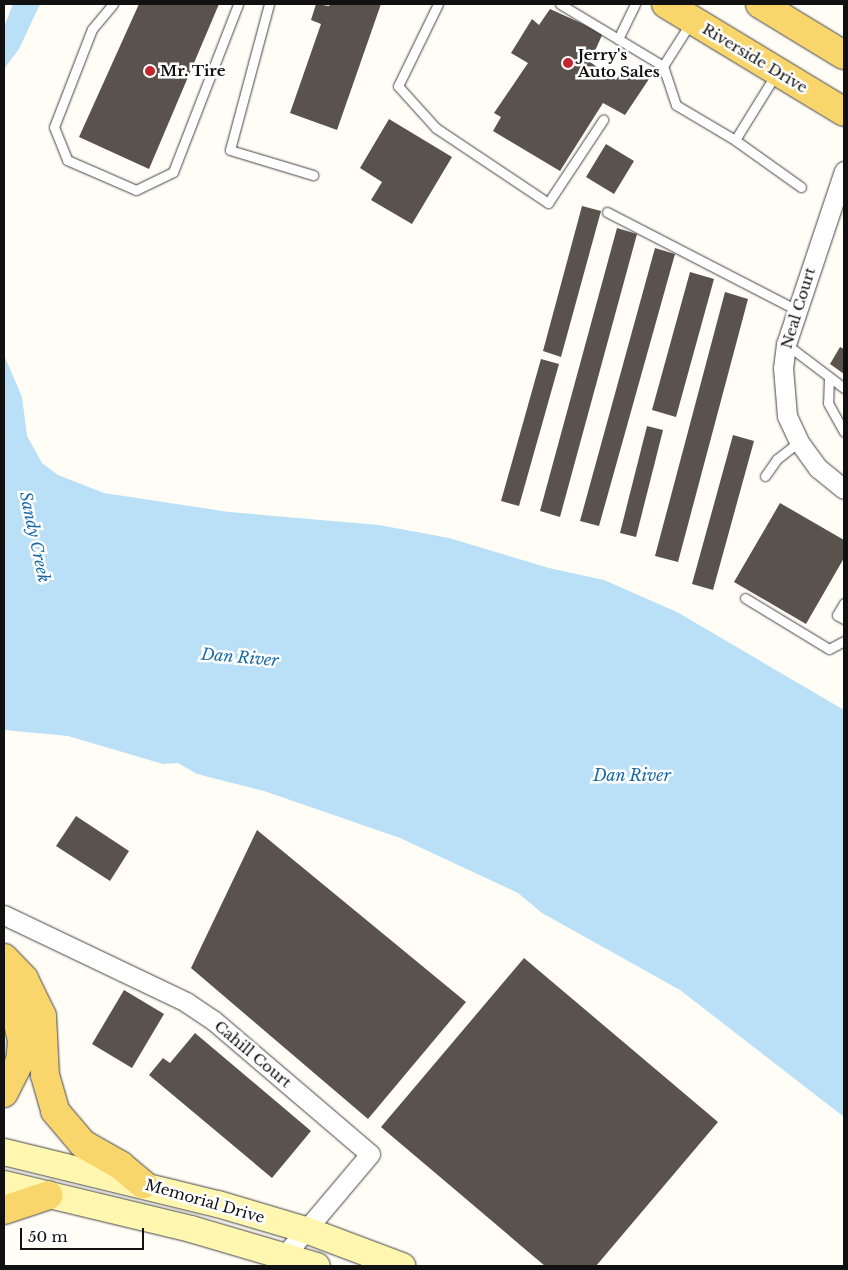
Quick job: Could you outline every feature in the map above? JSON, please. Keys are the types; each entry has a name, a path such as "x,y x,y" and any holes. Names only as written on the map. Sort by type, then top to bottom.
{"main road":[{"name":"Riverside Drive","path":"666,4 844,112"},
{"path":"760,4 844,54"},
{"path":"4,958 24,979 42,1016 45,1076 55,1111 83,1144 120,1166 143,1184"},
{"path":"4,991 14,1006 22,1040 20,1061 4,1093"},
{"name":"Memorial Drive","path":"4,1152 143,1184 306,1230 402,1266"},
{"name":"Memorial Drive","path":"4,1184 191,1229 279,1261 317,1266"},
{"path":"4,1210 49,1195"}],"street":[{"name":"Neal Court","path":"844,171 786,344 783,392 787,416 799,442 818,468 844,489"},
{"name":"Cahill Court","path":"4,915 186,1002 213,1020 370,1154 279,1261"}],"lane":[{"path":"113,4 92,29 54,128 66,160 136,190 174,172 238,4"},
{"path":"269,4 230,150 313,175"},
{"path":"438,4 398,86 436,128 548,203 603,120"},
{"path":"560,4 663,66 676,105 734,140 801,187"},
{"path":"618,39 635,4"},
{"path":"663,66 693,20"},
{"path":"734,140 778,72"},
{"path":"607,212 797,310"},
{"path":"786,344 844,388"},
{"path":"829,377 828,403 844,432"},
{"path":"765,476 777,459 799,442"},
{"path":"745,598 828,649 844,641"},
{"path":"844,603 837,615 844,619"}],"water":[{"path":"13,4 40,4 19,49 4,69 4,27"},
{"name":"Dan River","path":"4,355 22,397 27,436 42,463 58,475 104,493 229,512 379,525 449,538 549,568 604,580 677,612 844,710 844,1117 680,990 542,913 518,893 400,838 264,791 197,774 178,763 163,764 68,736 4,730"}],"building":[{"name":"Mr. Tire","path":"139,4 219,4 149,169 79,137"},
{"path":"316,4 329,6 330,4 381,4 337,130 290,113 321,24 311,20"},
{"path":"550,9 603,33 590,62 616,80 626,64 649,79 625,115 603,103 560,171 493,131 501,117 494,113 528,63 511,53 532,19 539,25"},
{"path":"389,119 452,157 412,224 371,200 382,182 360,168"},
{"path":"606,144 634,161 614,194 586,177"},
{"path":"582,206 601,211 561,357 543,351"},
{"path":"617,228 637,234 560,517 540,511"},
{"path":"655,248 675,254 599,526 580,521"},
{"path":"690,272 714,279 676,417 652,410"},
{"path":"725,292 748,299 678,562 655,556"},
{"path":"840,347 844,349 844,374 830,364"},
{"path":"541,359 559,364 519,506 501,501"},
{"path":"647,426 663,430 636,537 620,533"},
{"path":"733,435 754,441 713,590 692,584"},
{"path":"780,503 844,540 844,558 806,624 734,582"},
{"path":"76,816 129,851 110,881 56,846"},
{"path":"257,830 466,1002 368,1119 191,968"},
{"path":"524,958 718,1122 596,1266 545,1266 381,1127"},
{"path":"124,990 164,1014 132,1068 92,1044"},
{"path":"195,1033 311,1131 272,1178 149,1075 163,1058 170,1063"}],"place":[{"name":"Jerry's Auto Sales","path":"568,63"},
{"name":"Mr. Tire","path":"150,71"}],"water label":[{"name":"Sandy Creek","path":"35,537"}]}
